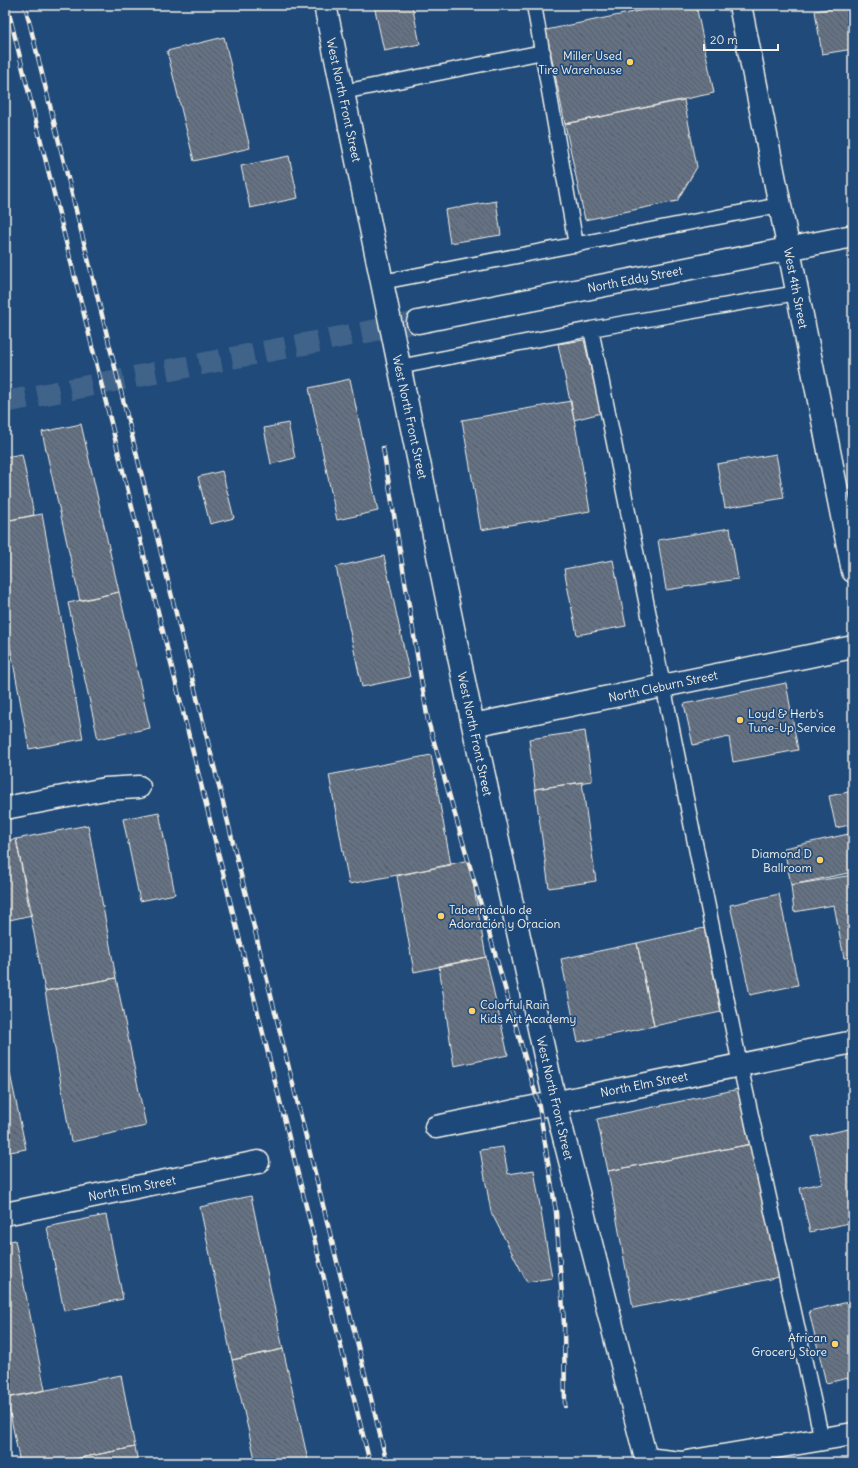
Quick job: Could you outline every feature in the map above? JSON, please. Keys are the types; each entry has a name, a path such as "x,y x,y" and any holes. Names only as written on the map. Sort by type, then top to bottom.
{"street":[{"name":"West North Front Street","path":"325,5 473,725 555,1102 646,1459 681,1462 822,1440"},
{"name":"West 4th Street","path":"740,5 853,571"},
{"name":"North Eddy Street","path":"418,322 853,236"},
{"name":"North Cleburn Street","path":"473,725 853,647"},
{"path":"5,808 105,789 139,787"},
{"name":"North Elm Street","path":"436,1127 853,1042"},
{"name":"North Elm Street","path":"5,1214 258,1162"},
{"path":"822,1440 853,1434"}],"lane":[{"path":"534,5 576,245"},
{"path":"343,92 543,52"},
{"path":"382,282 780,204"},
{"path":"399,367 591,329 797,293"},
{"path":"591,329 662,687 740,1065 822,1440"}],"building":[{"path":"374,5 412,5 420,44 384,51"},
{"name":"Miller Used Tire Warehouse","path":"668,5 696,5 714,93 565,124 546,30"},
{"path":"853,5 853,49 822,54 815,11"},
{"path":"224,37 250,148 194,161 167,51"},
{"path":"684,100 697,167 677,201 585,220 565,124"},
{"path":"289,156 298,198 250,208 241,166"},
{"path":"496,201 501,235 450,243 445,210"},
{"path":"584,340 601,413 574,420 558,344"},
{"path":"350,379 378,511 337,520 309,388"},
{"path":"571,401 590,511 481,530 462,420"},
{"path":"288,423 295,458 271,464 264,428"},
{"path":"81,424 119,592 80,601 42,432"},
{"path":"22,454 34,515 5,521 5,457"},
{"path":"776,454 784,498 725,508 717,464"},
{"path":"222,471 234,518 210,524 198,477"},
{"path":"42,514 83,739 29,749 5,618 5,521"},
{"path":"730,528 738,579 666,590 658,540"},
{"path":"384,556 410,677 362,687 336,567"},
{"path":"613,560 626,626 577,635 564,569"},
{"path":"119,592 150,728 98,739 68,603"},
{"name":"Loyd & Herb's Tune-Up Service","path":"786,683 798,750 733,762 729,737 693,745 684,704"},
{"path":"585,731 592,781 535,789 529,739"},
{"path":"431,755 451,865 349,884 329,775"},
{"path":"582,782 596,881 549,888 535,789"},
{"path":"853,791 853,824 836,828 829,796"},
{"path":"159,812 175,894 140,901 123,819"},
{"path":"88,825 116,978 45,991 16,839"},
{"name":"Diamond D Ballroom","path":"853,833 853,872 791,885 784,848"},
{"path":"16,839 32,915 5,921 5,841"},
{"name":"Tabernáculo de Adoración y Oracion","path":"469,860 486,957 414,972 397,876"},
{"path":"853,875 853,957 844,958 834,905 794,912 791,885"},
{"path":"779,894 798,985 750,995 730,905"},
{"path":"704,928 721,1012 654,1026 637,943"},
{"path":"637,943 654,1026 578,1042 561,959"},
{"name":"Colorful Rain Kids Art Academy","path":"486,957 508,1055 454,1066 439,966"},
{"path":"116,978 146,1126 71,1142 45,991"},
{"path":"5,1050 26,1149 5,1153"},
{"path":"739,1089 752,1144 608,1171 597,1119"},
{"path":"853,1128 853,1222 810,1232 800,1188 822,1183 812,1137"},
{"path":"752,1144 779,1277 633,1308 608,1171"},
{"path":"503,1147 508,1174 534,1170 552,1278 527,1282 491,1212 480,1150"},
{"path":"251,1196 283,1349 232,1360 200,1207"},
{"path":"106,1215 123,1299 64,1311 47,1227"},
{"path":"15,1240 45,1390 5,1398 5,1242"},
{"name":"African Grocery Store","path":"853,1301 853,1377 826,1383 809,1311"},
{"path":"283,1349 308,1460 298,1463 256,1463 232,1360"},
{"path":"121,1375 135,1447 55,1463 20,1463 7,1398"},
{"path":"135,1447 138,1463 55,1463"}],"tunnel":[{"path":"5,402 418,322"}],"railway":[{"path":"7,5 370,1463"},
{"path":"25,5 387,1463"},
{"path":"383,448 428,721 539,1106 556,1212 564,1324 565,1406"}],"place":[{"name":"Miller Used Tire Warehouse","path":"630,62"},
{"name":"Loyd & Herb's Tune-Up Service","path":"740,720"},
{"name":"Diamond D Ballroom","path":"820,860"},
{"name":"Tabernáculo de Adoración y Oracion","path":"441,916"},
{"name":"Colorful Rain Kids Art Academy","path":"472,1011"},
{"name":"African Grocery Store","path":"835,1344"}]}
